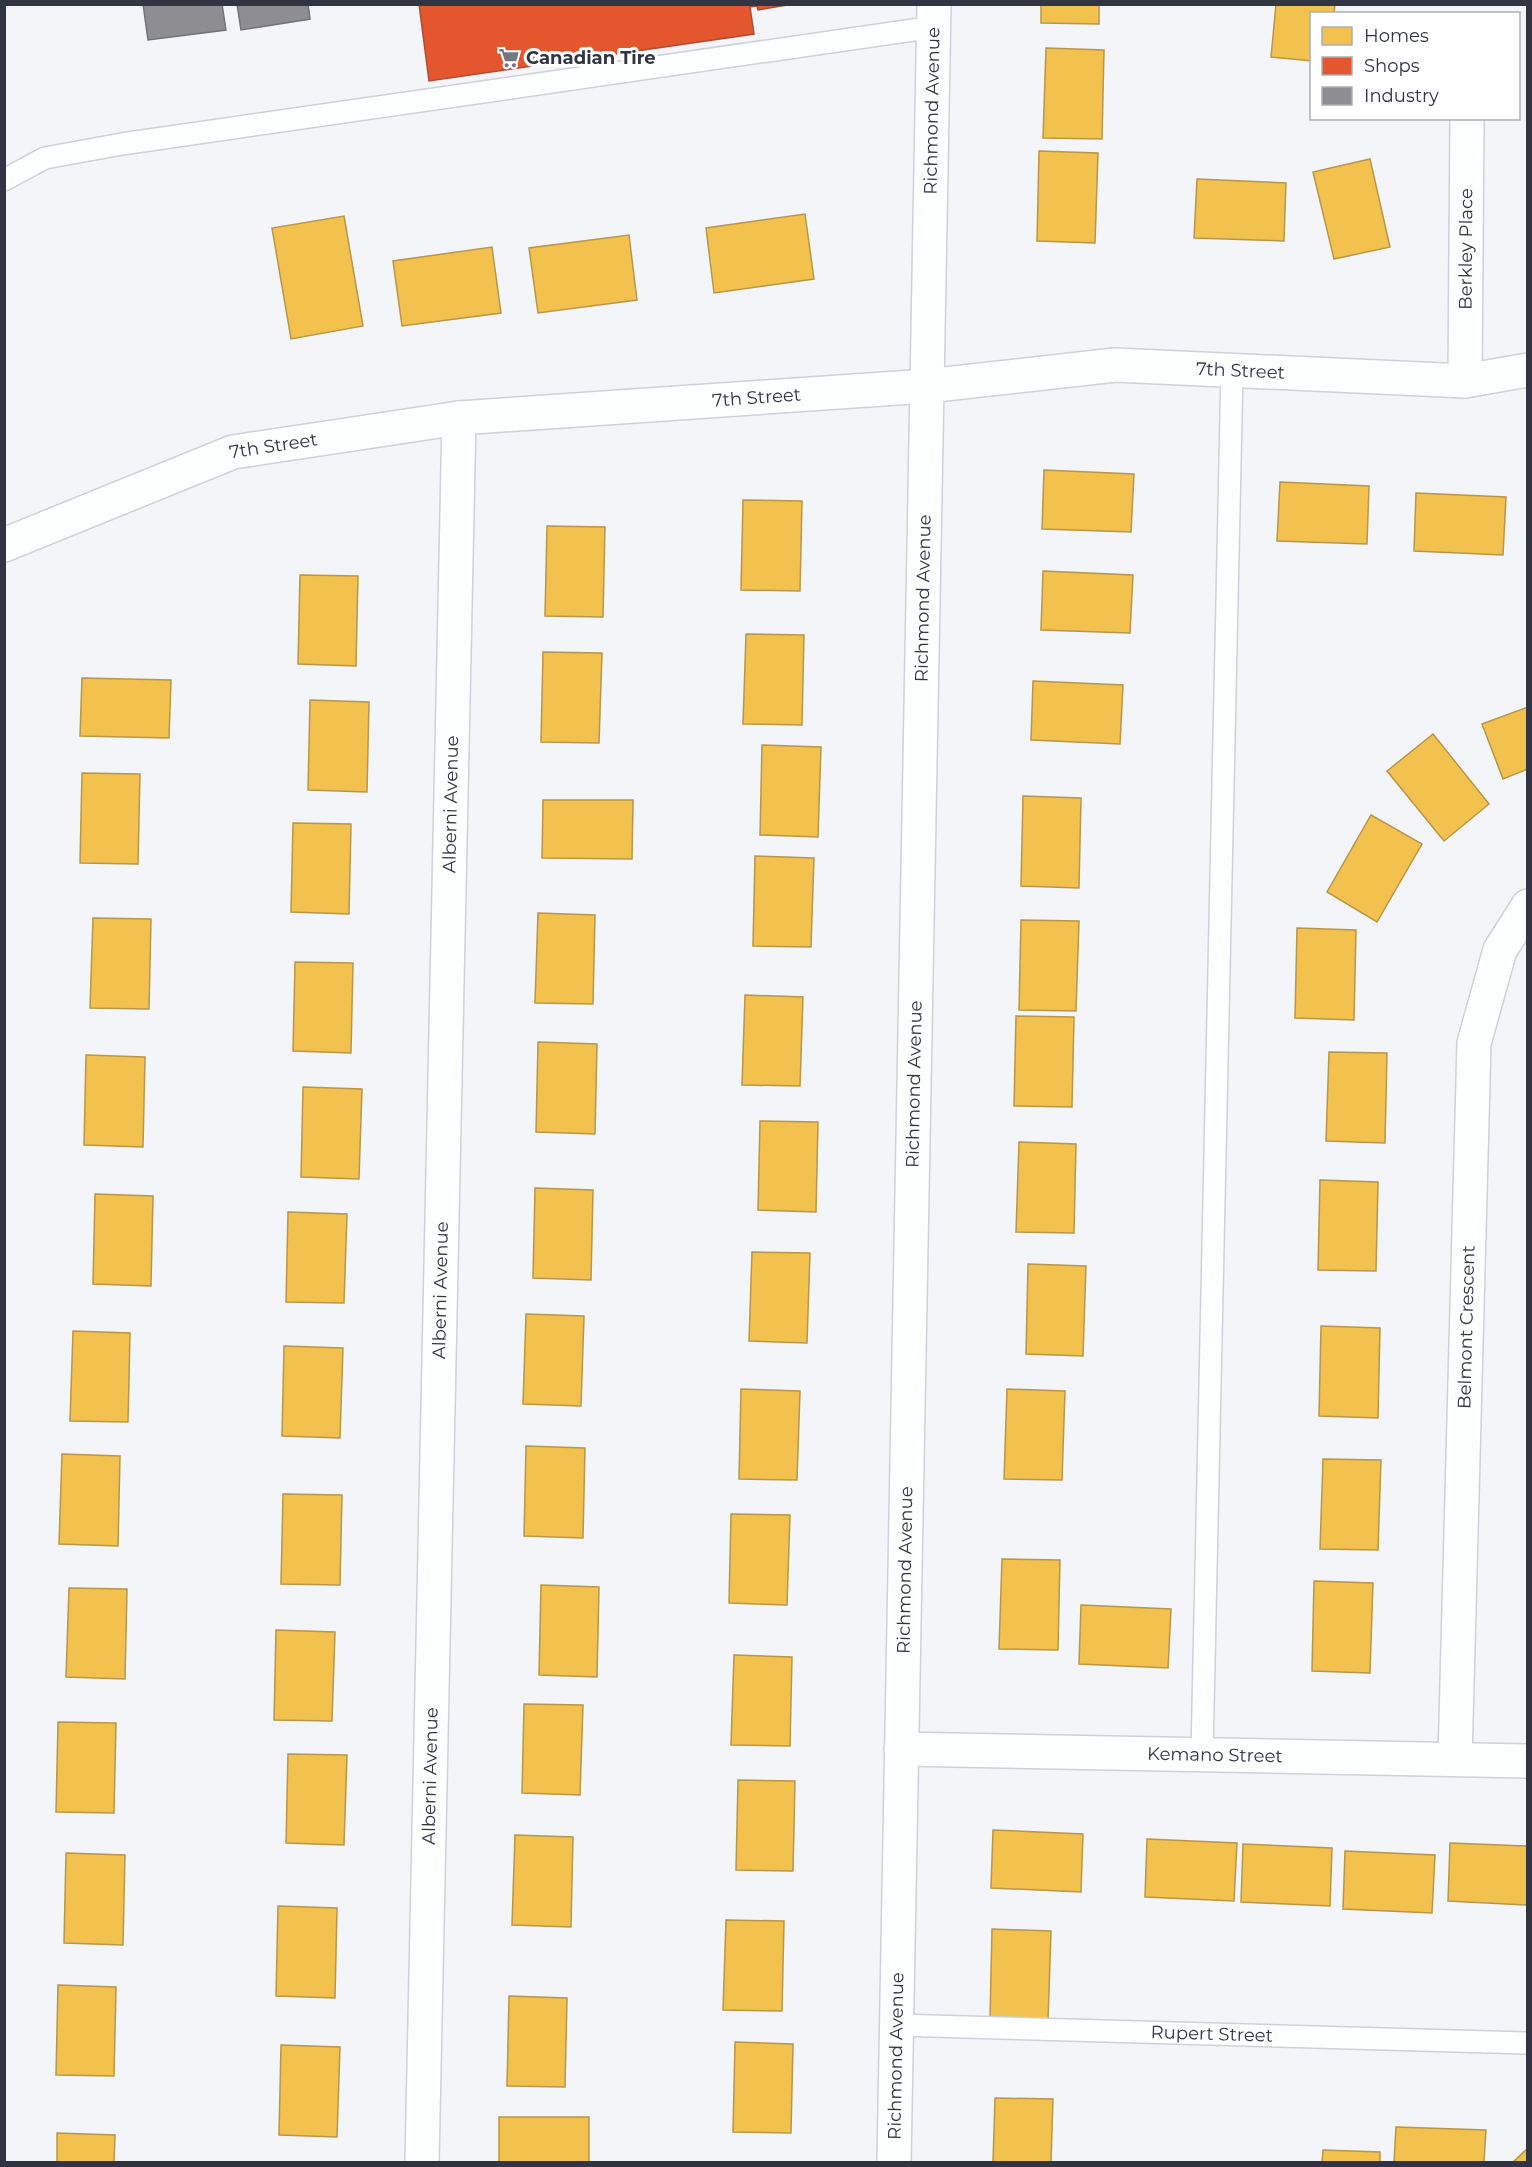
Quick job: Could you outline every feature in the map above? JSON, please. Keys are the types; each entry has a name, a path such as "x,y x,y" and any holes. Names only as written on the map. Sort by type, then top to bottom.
{"street":[{"name":"Richmond Avenue","path":"894,2163 934,16"},
{"name":"Berkley Place","path":"1465,381 1467,120"},
{"name":"7th Street","path":"4,545 233,452 459,418 927,386 1115,365 1465,381 1527,370"},
{"name":"Alberni Avenue","path":"422,2163 459,418"},
{"name":"Belmont Crescent","path":"1455,1759 1474,1043 1500,950 1527,906"},
{"name":"Kemano Street","path":"902,1749 1527,1761"}],"lane":[{"path":"4,180 45,158 122,144 934,16"},
{"path":"1202,1754 1232,370"},
{"name":"Rupert Street","path":"896,2025 1527,2043"}],"building: Homes":[{"path":"1041,4 1099,4 1099,24 1041,23"},
{"path":"1276,4 1335,4 1334,12 1310,12 1310,61 1271,57"},
{"path":"1046,48 1104,50 1102,139 1043,138"},
{"path":"1039,151 1098,153 1095,243 1037,241"},
{"path":"1370,159 1390,247 1334,259 1313,172"},
{"path":"1197,179 1286,183 1284,241 1194,238"},
{"path":"805,214 814,279 714,293 706,228"},
{"path":"344,216 363,326 291,339 272,228"},
{"path":"629,235 637,300 538,313 529,248"},
{"path":"492,247 501,313 402,326 393,261"},
{"path":"1044,470 1134,474 1131,532 1042,529"},
{"path":"1280,482 1369,486 1367,544 1277,541"},
{"path":"1416,493 1506,497 1503,555 1414,551"},
{"path":"743,500 802,501 800,591 741,590"},
{"path":"547,526 605,527 603,617 545,616"},
{"path":"1043,571 1133,575 1130,633 1041,630"},
{"path":"300,575 358,576 356,666 298,664"},
{"path":"746,634 804,635 802,725 743,724"},
{"path":"543,652 602,653 599,743 541,742"},
{"path":"82,678 171,680 169,738 80,736"},
{"path":"1033,681 1123,685 1120,744 1031,740"},
{"path":"310,700 369,702 367,792 308,790"},
{"path":"1528,707 1528,769 1503,779 1482,724"},
{"path":"1433,734 1489,804 1444,841 1387,771"},
{"path":"762,745 821,747 818,837 760,835"},
{"path":"82,773 140,774 138,864 80,863"},
{"path":"1023,796 1081,798 1079,888 1021,886"},
{"path":"543,800 633,800 632,859 542,858"},
{"path":"1371,815 1422,844 1377,922 1327,892"},
{"path":"293,823 351,824 349,914 291,912"},
{"path":"755,856 814,858 811,947 753,946"},
{"path":"538,913 595,915 593,1004 535,1003"},
{"path":"93,918 151,919 149,1009 90,1008"},
{"path":"1021,920 1079,921 1076,1011 1019,1010"},
{"path":"1297,928 1356,930 1354,1020 1295,1018"},
{"path":"295,962 353,963 351,1053 293,1051"},
{"path":"745,995 803,997 800,1086 742,1085"},
{"path":"1016,1016 1074,1017 1072,1107 1014,1106"},
{"path":"538,1042 597,1044 595,1134 536,1132"},
{"path":"1329,1052 1387,1053 1385,1143 1326,1141"},
{"path":"86,1055 145,1057 143,1147 84,1145"},
{"path":"303,1087 362,1089 359,1179 301,1177"},
{"path":"760,1121 818,1122 816,1212 758,1210"},
{"path":"1019,1142 1076,1144 1074,1233 1016,1232"},
{"path":"1320,1180 1378,1182 1376,1271 1318,1270"},
{"path":"535,1188 593,1190 591,1280 533,1278"},
{"path":"95,1194 153,1196 151,1286 93,1284"},
{"path":"288,1212 347,1214 344,1303 286,1302"},
{"path":"752,1252 810,1253 807,1343 749,1341"},
{"path":"1028,1264 1086,1266 1083,1356 1026,1354"},
{"path":"526,1314 584,1316 581,1406 523,1404"},
{"path":"1321,1326 1380,1328 1378,1418 1319,1416"},
{"path":"73,1331 130,1333 128,1422 70,1421"},
{"path":"284,1346 343,1348 340,1438 282,1436"},
{"path":"741,1389 800,1391 797,1480 739,1479"},
{"path":"1007,1389 1065,1391 1062,1480 1004,1479"},
{"path":"526,1446 585,1448 583,1538 524,1536"},
{"path":"62,1454 120,1456 118,1546 59,1544"},
{"path":"1323,1459 1381,1460 1378,1550 1320,1549"},
{"path":"283,1494 342,1495 340,1585 281,1584"},
{"path":"731,1514 790,1515 787,1605 729,1603"},
{"path":"1002,1559 1060,1560 1058,1650 999,1649"},
{"path":"1314,1581 1373,1583 1370,1673 1312,1671"},
{"path":"541,1585 599,1587 597,1677 539,1675"},
{"path":"69,1588 127,1589 125,1679 66,1677"},
{"path":"1081,1605 1171,1609 1168,1668 1079,1664"},
{"path":"276,1630 335,1632 332,1721 274,1720"},
{"path":"734,1655 792,1657 790,1746 731,1745"},
{"path":"524,1704 583,1705 580,1795 522,1793"},
{"path":"58,1722 116,1723 114,1813 56,1812"},
{"path":"288,1754 347,1755 344,1845 286,1843"},
{"path":"738,1780 795,1781 793,1871 736,1870"},
{"path":"993,1830 1083,1834 1081,1892 991,1888"},
{"path":"515,1835 573,1837 571,1927 512,1925"},
{"path":"1147,1839 1237,1843 1234,1901 1145,1897"},
{"path":"1450,1843 1528,1846 1528,1905 1448,1901"},
{"path":"1243,1844 1332,1848 1330,1906 1241,1902"},
{"path":"1345,1851 1435,1855 1432,1913 1343,1909"},
{"path":"66,1853 125,1855 123,1945 64,1943"},
{"path":"278,1906 337,1908 335,1998 276,1996"},
{"path":"726,1920 784,1921 782,2011 723,2010"},
{"path":"992,1929 1051,1931 1048,2021 990,2019"},
{"path":"58,1985 116,1987 114,2076 56,2075"},
{"path":"509,1996 567,1998 565,2087 507,2086"},
{"path":"735,2042 793,2044 791,2133 733,2132"},
{"path":"281,2045 340,2047 337,2137 279,2135"},
{"path":"995,2098 1053,2099 1051,2162 993,2162"},
{"path":"499,2117 589,2117 589,2162 499,2162"},
{"path":"1396,2127 1486,2130 1484,2162 1394,2162"},
{"path":"57,2133 115,2135 114,2162 57,2162"},
{"path":"1528,2148 1528,2162 1513,2162"},
{"path":"1323,2150 1380,2152 1380,2162 1322,2162"}],"building: Shops":[{"name":"Canadian Tire","path":"419,4 793,4 758,10 757,6 750,7 754,34 429,81"}],"building: Industry":[{"path":"143,4 222,4 226,30 148,40"},
{"path":"237,4 308,4 310,19 241,30"}],"place":[{"name":"Canadian Tire","path":"509,58"}]}
